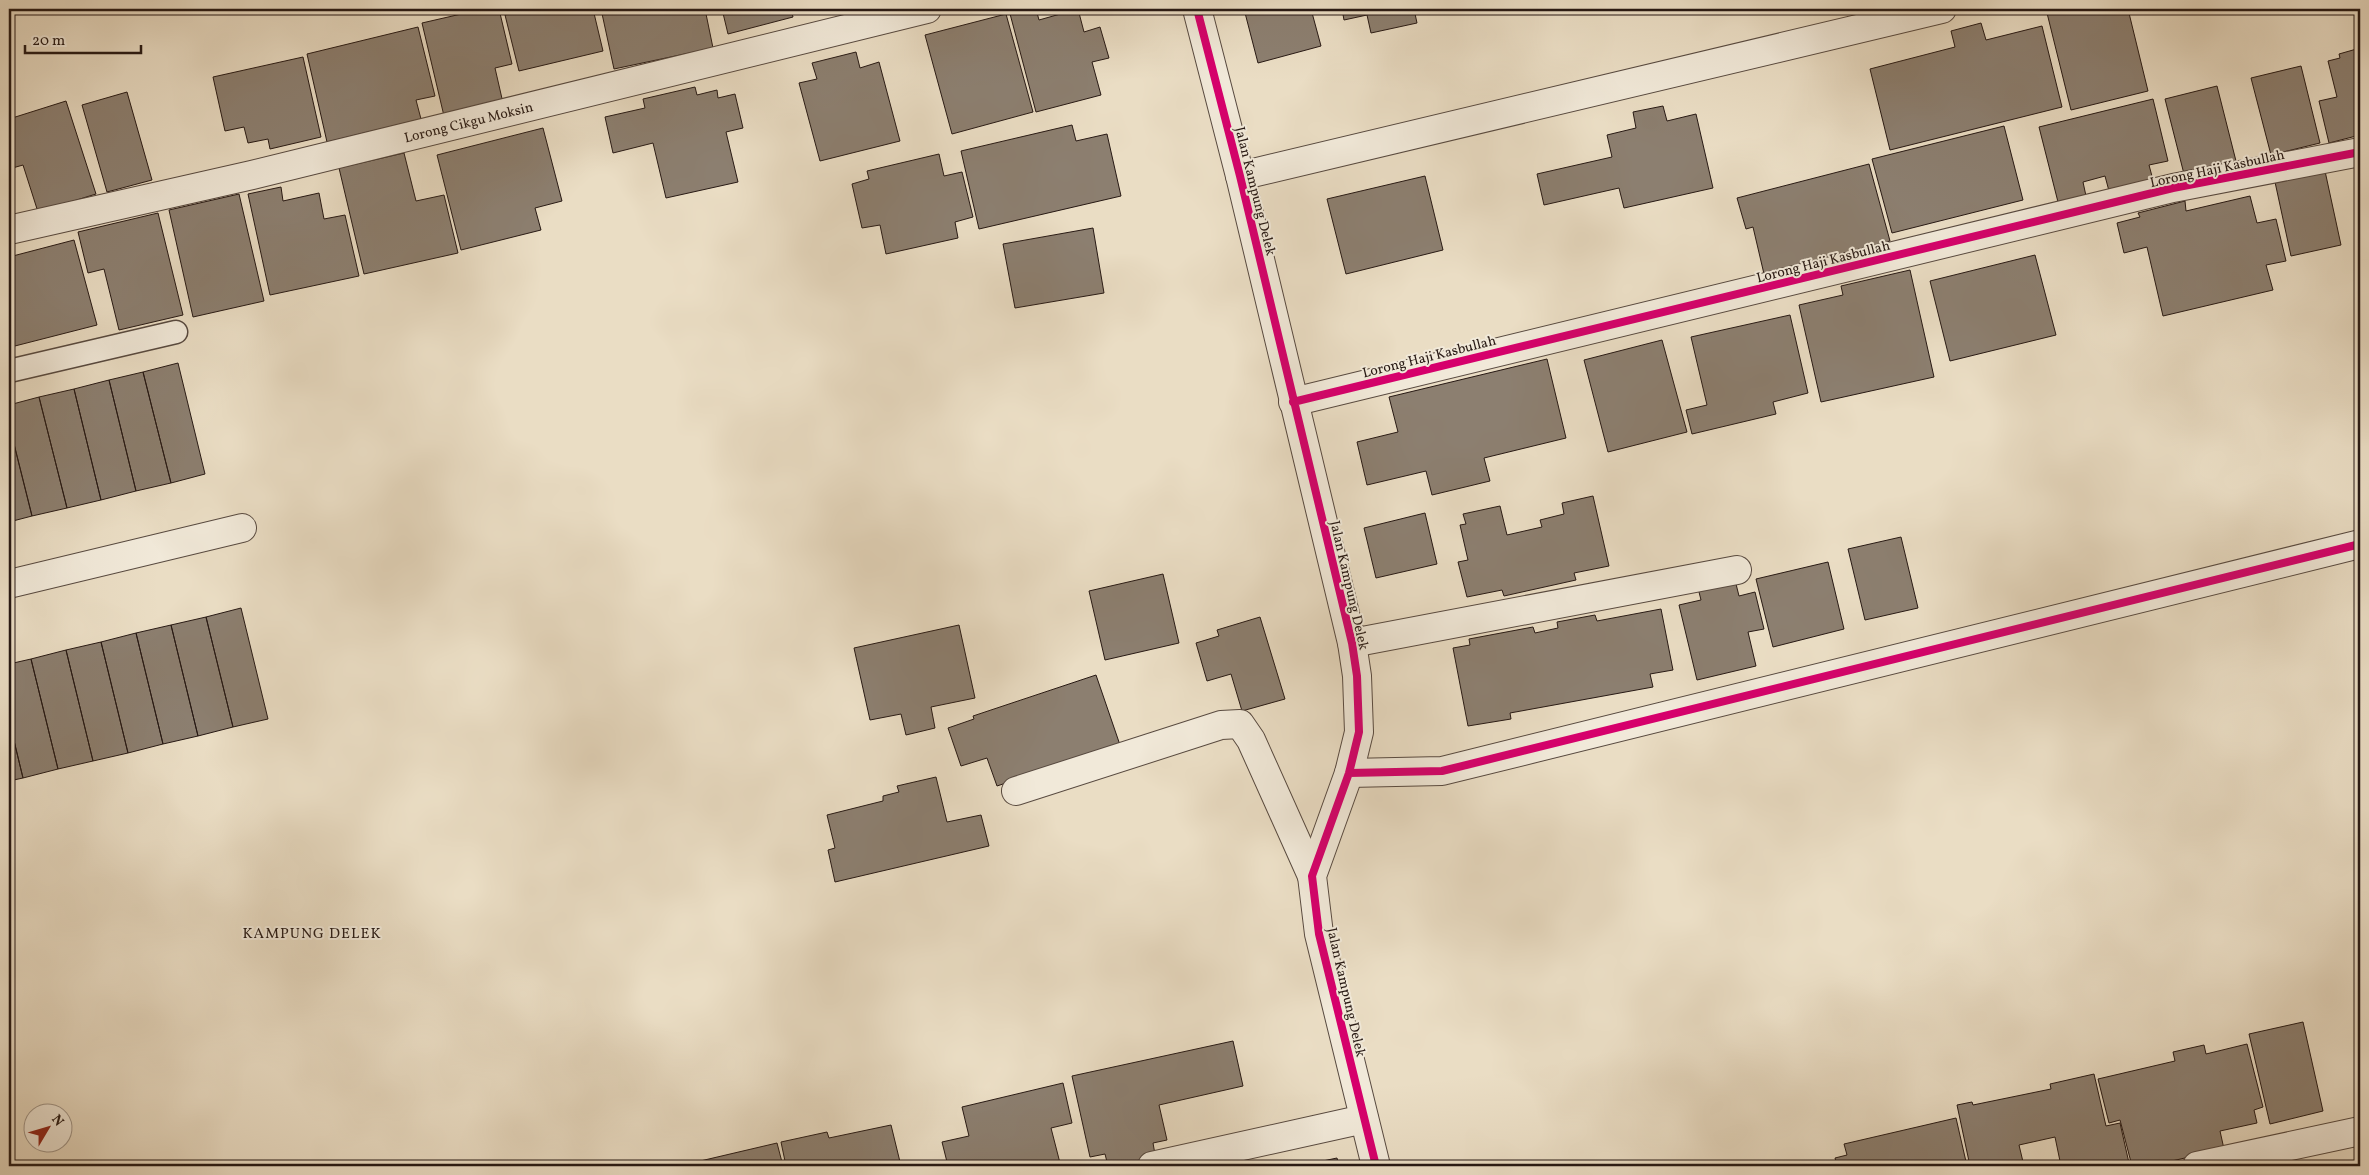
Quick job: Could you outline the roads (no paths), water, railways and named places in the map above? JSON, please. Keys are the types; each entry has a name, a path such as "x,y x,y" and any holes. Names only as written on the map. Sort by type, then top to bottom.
{"street":[{"name":"Lorong Cikgu Moksin","path":"9,230 252,175 927,9"},
{"name":"Jalan Kampung Delek","path":"1197,9 1240,176 1352,643 1357,676 1359,732 1349,773 1312,876 1319,934 1376,1166"},
{"path":"1240,176 1942,9"},
{"name":"Lorong Haji Kasbullah","path":"1293,402 2173,188 2360,152"},
{"path":"9,584 242,528"},
{"path":"1349,773 1442,771 2360,544"},
{"path":"1352,643 1737,570"},
{"path":"1016,791 1220,725 1240,724 1251,740 1312,876"},
{"path":"1152,1166 1194,1162 1364,1119"},
{"path":"2197,1166 2360,1131"}],"lane":[{"path":"9,372 176,332"}],"district":[{"name":"KAMPUNG DELEK","path":"312,933"}]}
